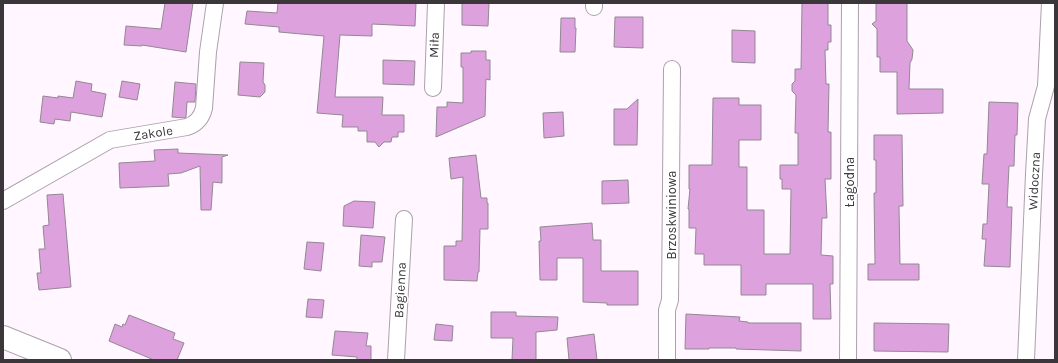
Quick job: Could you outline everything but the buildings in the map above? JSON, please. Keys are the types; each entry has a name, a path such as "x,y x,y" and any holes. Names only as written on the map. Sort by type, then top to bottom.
{"street":[{"name":"Zakole","path":"3,201 110,140 187,127 195,123 202,114 204,108 208,52 215,3"},
{"name":"Miła","path":"433,88 436,3"},
{"name":"Łagodna","path":"848,360 850,3"},
{"name":"Widoczna","path":"1026,360 1037,119 1046,86 1050,3"},
{"name":"Brzoskwiniowa","path":"667,360 667,310 670,300 672,69"},
{"name":"Bagienna","path":"396,360 404,219"},
{"path":"3,337 60,360"}]}
